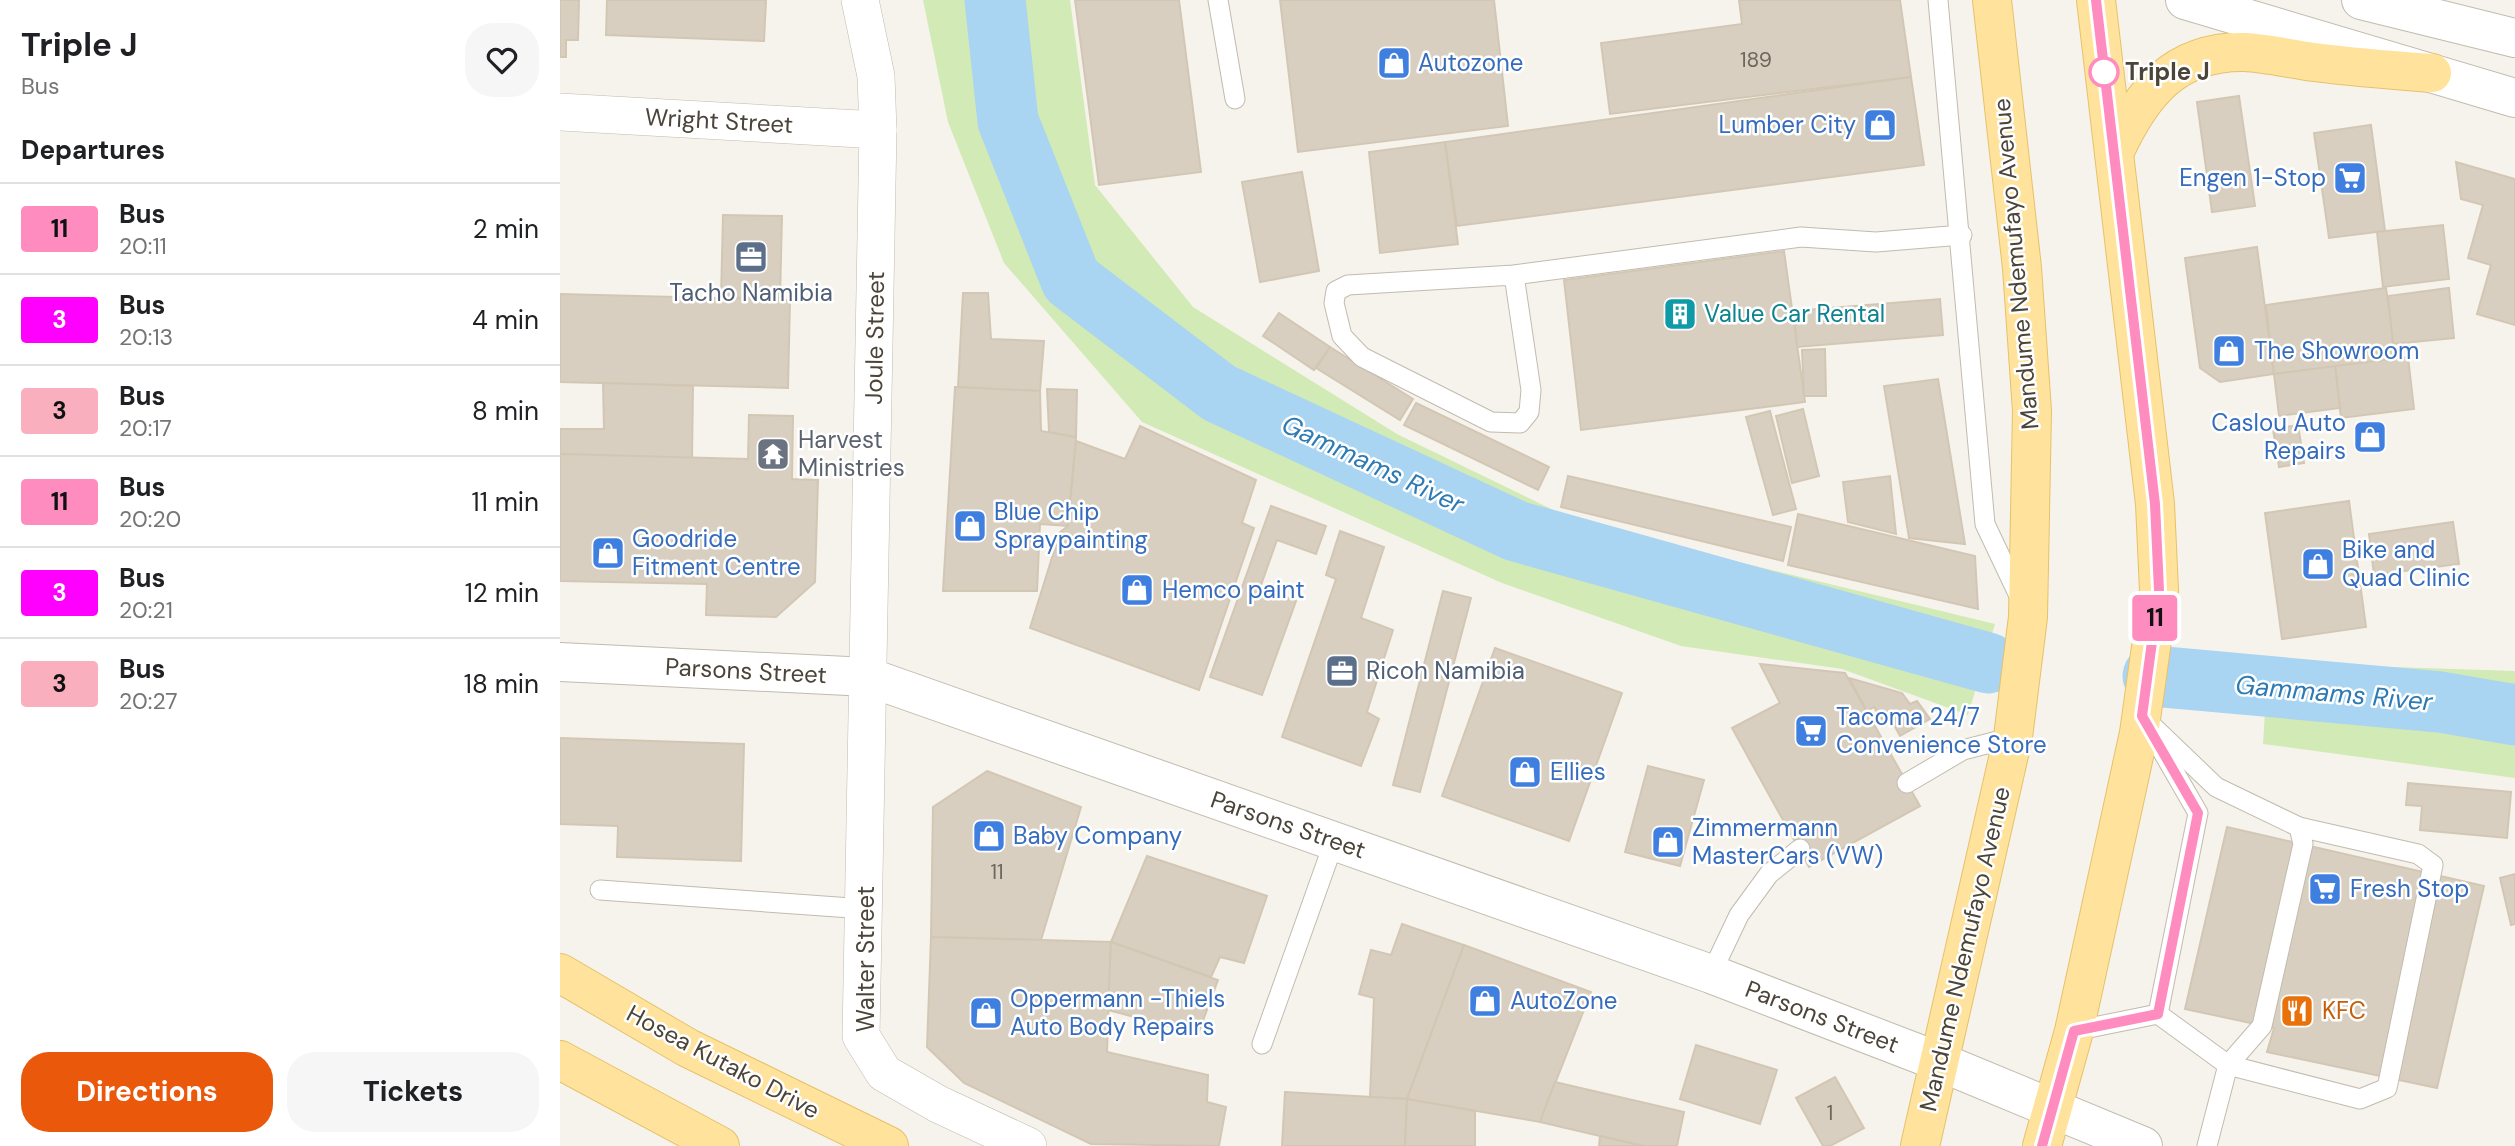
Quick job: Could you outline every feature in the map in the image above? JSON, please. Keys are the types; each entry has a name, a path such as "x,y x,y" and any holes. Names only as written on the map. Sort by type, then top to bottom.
{"main road":[{"name":"Mandume Ndemufayo Avenue","path":"1920,1146 2013,737 2028,617 2032,411 2022,268 1992,0"},
{"path":"2042,1146 2050,1109 2074,1031 2142,716 2159,590 2155,504 2096,0"},
{"path":"2114,153 2129,119 2150,92 2177,68 2206,55 2246,52 2351,67 2432,73"},
{"name":"Hosea Kutako Drive","path":"560,973 688,1048 889,1146"},
{"path":"560,1060 720,1146"}],"street":[{"name":"Joule Street","path":"860,0 876,76 878,130 869,677"},
{"path":"2185,0 2515,98"},
{"path":"2361,0 2515,38"},
{"name":"Wright Street","path":"560,113 878,130"},
{"name":"Parsons Street","path":"560,662 869,677 1711,974 1940,1062 2143,1146"},
{"name":"Walter Street","path":"869,677 861,1036 884,1073 938,1104 1028,1146"}],"lane":[{"path":"1218,0 1235,99"},
{"path":"1938,0 1962,235 1985,524 2028,617"},
{"path":"1514,275 1531,390 1529,412 1520,423 1491,422 1362,357 1342,337 1334,303 1336,291 1348,285 1514,275 1801,237 1877,242 1962,235"},
{"path":"2074,1031 2158,1014 2228,1065 2360,1099 2387,1088 2433,865 2418,854 2299,827 2216,787 2142,716"},
{"path":"2142,716 2198,813 2158,1014"},
{"path":"1908,783 1963,750 2013,737"},
{"path":"2207,1146 2228,1065 2262,1026 2303,844 2299,827"},
{"path":"1262,1044 1334,842"},
{"path":"1711,974 1739,915 1769,874 1800,849"},
{"path":"600,890 865,909"}],"green space":[{"path":"923,0 1070,0 1095,185 1193,307 1397,434 1582,524 1995,624 1968,715 1842,669 1681,646 1502,583 1142,422 1004,263 948,122"},
{"path":"2268,663 2515,671 2515,778 2263,744"}],"building":[{"path":"560,0 579,0 578,40 566,40 566,57 560,57"},
{"path":"607,0 766,0 764,41 606,35"},
{"path":"1075,0 1179,0 1201,172 1099,185"},
{"name":"Autozone","path":"1280,0 1494,0 1508,126 1298,152"},
{"path":"1739,0 1900,0 1911,77 1610,114 1601,43 1742,24"},
{"path":"1911,77 1924,165 1457,226 1445,142"},
{"path":"2239,96 2255,206 2212,212 2197,102"},
{"path":"2371,125 2385,231 2329,238 2314,133"},
{"path":"1445,142 1458,244 1380,253 1369,152"},
{"path":"2456,162 2515,179 2515,325 2477,314 2491,265 2468,258 2483,205 2461,199"},
{"path":"1302,172 1319,271 1260,282 1242,182"},
{"name":"Tacho Namibia","path":"723,215 782,216 780,299 721,297"},
{"path":"2443,225 2449,279 2383,287 2377,232"},
{"path":"2257,247 2274,374 2220,382 2200,368 2185,258"},
{"name":"Value Car Rental","path":"1784,251 1805,402 1581,430 1564,280"},
{"path":"2386,288 2396,359 2274,374 2266,305"},
{"path":"2449,288 2454,338 2393,344 2388,296"},
{"path":"963,293 988,293 991,339 1044,341 1040,391 958,387"},
{"path":"560,294 790,300 788,388 560,382"},
{"path":"1940,299 1943,335 1797,347 1794,311"},
{"path":"1279,313 1330,347 1314,370 1263,336"},
{"path":"1330,347 1413,399 1400,420 1316,368"},
{"path":"1825,349 1826,396 1804,396 1802,350"},
{"path":"2408,357 2414,409 2341,418 2335,366"},
{"path":"2335,366 2340,408 2279,416 2274,374"},
{"path":"1938,379 1965,544 1909,538 1884,386"},
{"path":"603,383 693,386 692,458 560,454 560,429 604,429"},
{"path":"955,387 1040,391 1041,431 1076,437 1068,526 1040,524 1037,591 943,591"},
{"path":"1047,389 1077,390 1076,437 1049,432"},
{"path":"1416,403 1549,467 1538,490 1404,425"},
{"path":"1803,409 1819,476 1792,483 1776,416"},
{"path":"1770,411 1796,509 1773,515 1746,417"},
{"path":"749,415 793,416 792,479 818,480 815,582 776,617 706,615 707,584 560,581 560,454 748,459"},
{"path":"2298,425 2304,463 2279,467 2273,429"},
{"name":"Hemco paint","path":"1140,426 1256,480 1242,523 1254,528 1199,690 1030,628 1060,532 1068,526 1076,441 1125,459"},
{"path":"1568,476 1791,527 1783,561 1561,507"},
{"path":"1890,476 1896,534 1848,522 1843,482"},
{"path":"2349,501 2366,627 2282,639 2265,513"},
{"path":"1271,506 1326,526 1316,554 1277,540 1260,588 1296,601 1262,695 1210,677"},
{"path":"1798,514 1975,556 1978,609 1788,565"},
{"path":"2453,522 2459,564 2374,575 2369,534"},
{"name":"Ricoh Namibia","path":"1340,531 1384,547 1361,618 1393,630 1367,712 1379,719 1361,766 1282,737 1336,579 1326,575"},
{"path":"1443,591 1471,598 1420,792 1393,785"},
{"path":"1495,648 1622,693 1569,841 1442,796"},
{"path":"1760,664 1845,673 1920,806 1809,867 1732,728 1780,703"},
{"path":"1849,678 1902,693 1910,704 1917,701 1930,719 1900,736 1889,716 1882,720 1874,707 1867,711"},
{"path":"560,738 744,744 741,861 617,857 618,826 560,824"},
{"path":"1648,766 1704,780 1680,866 1625,852"},
{"path":"987,771 1081,807 1041,940 931,937 933,807"},
{"path":"2408,783 2511,792 2507,838 2420,830 2422,806 2406,805"},
{"path":"2227,827 2484,886 2437,1088 2267,1052 2274,1028 2185,1009"},
{"path":"1147,856 1267,896 1244,963 1220,957 1211,977 1111,942"},
{"path":"2515,874 2515,924 2511,925 2500,878"},
{"path":"1402,924 1464,945 1407,1099 1370,1097 1374,998 1359,994 1371,950 1391,955"},
{"path":"931,937 1111,942 1107,1052 1208,1075 1207,1102 1226,1107 1219,1146 1091,1144 964,1083 927,1047"},
{"path":"1111,942 1218,980 1198,1034 1108,1010"},
{"path":"1464,945 1591,992 1540,1122 1407,1099"},
{"path":"1696,1045 1777,1070 1760,1124 1680,1099"},
{"path":"1835,1077 1864,1128 1830,1146 1823,1146 1796,1098"},
{"path":"1555,1082 1684,1112 1677,1146 1643,1146 1540,1122"},
{"path":"1285,1092 1407,1099 1405,1146 1282,1146"},
{"path":"1407,1099 1475,1111 1475,1146 1405,1146"},
{"path":"1600,1136 1643,1146 1599,1146"}],"waterway":[{"name":"Gammams River","path":"995,0 1008,121 1071,280 1219,393 1516,531 1988,663"},
{"name":"Gammams River","path":"2153,676 2440,702 2515,715"}],"bus line":[{"name":"11","path":"2042,1146 2050,1109 2074,1031 2158,1014 2198,813 2142,716 2159,590 2155,504 2131,280 2096,0"}],"place":[{"name":"Autozone","path":"1394,63"},
{"name":"Triple J","path":"2104,72"},
{"name":"Lumber City","path":"1880,125"},
{"name":"Engen 1-Stop","path":"2350,178"},
{"name":"Tacho Namibia","path":"751,257"},
{"name":"Value Car Rental","path":"1680,314"},
{"name":"The Showroom","path":"2229,351"},
{"name":"Caslou Auto Repairs","path":"2370,437"},
{"name":"Harvest Ministries","path":"773,454"},
{"name":"Blue Chip Spraypainting","path":"970,526"},
{"name":"Goodride Fitment Centre","path":"608,553"},
{"name":"Bike and Quad Clinic","path":"2318,564"},
{"name":"Hemco paint","path":"1137,590"},
{"name":"Ricoh Namibia","path":"1342,671"},
{"name":"Tacoma 24/7 Convenience Store","path":"1811,731"},
{"name":"Ellies","path":"1525,772"},
{"name":"Baby Company","path":"989,836"},
{"name":"Zimmermann MasterCars (VW)","path":"1668,842"},
{"name":"Fresh Stop","path":"2325,889"},
{"name":"AutoZone","path":"1485,1001"},
{"name":"KFC","path":"2297,1011"},
{"name":"Oppermann -Thiels Auto Body Repairs","path":"986,1013"}]}
